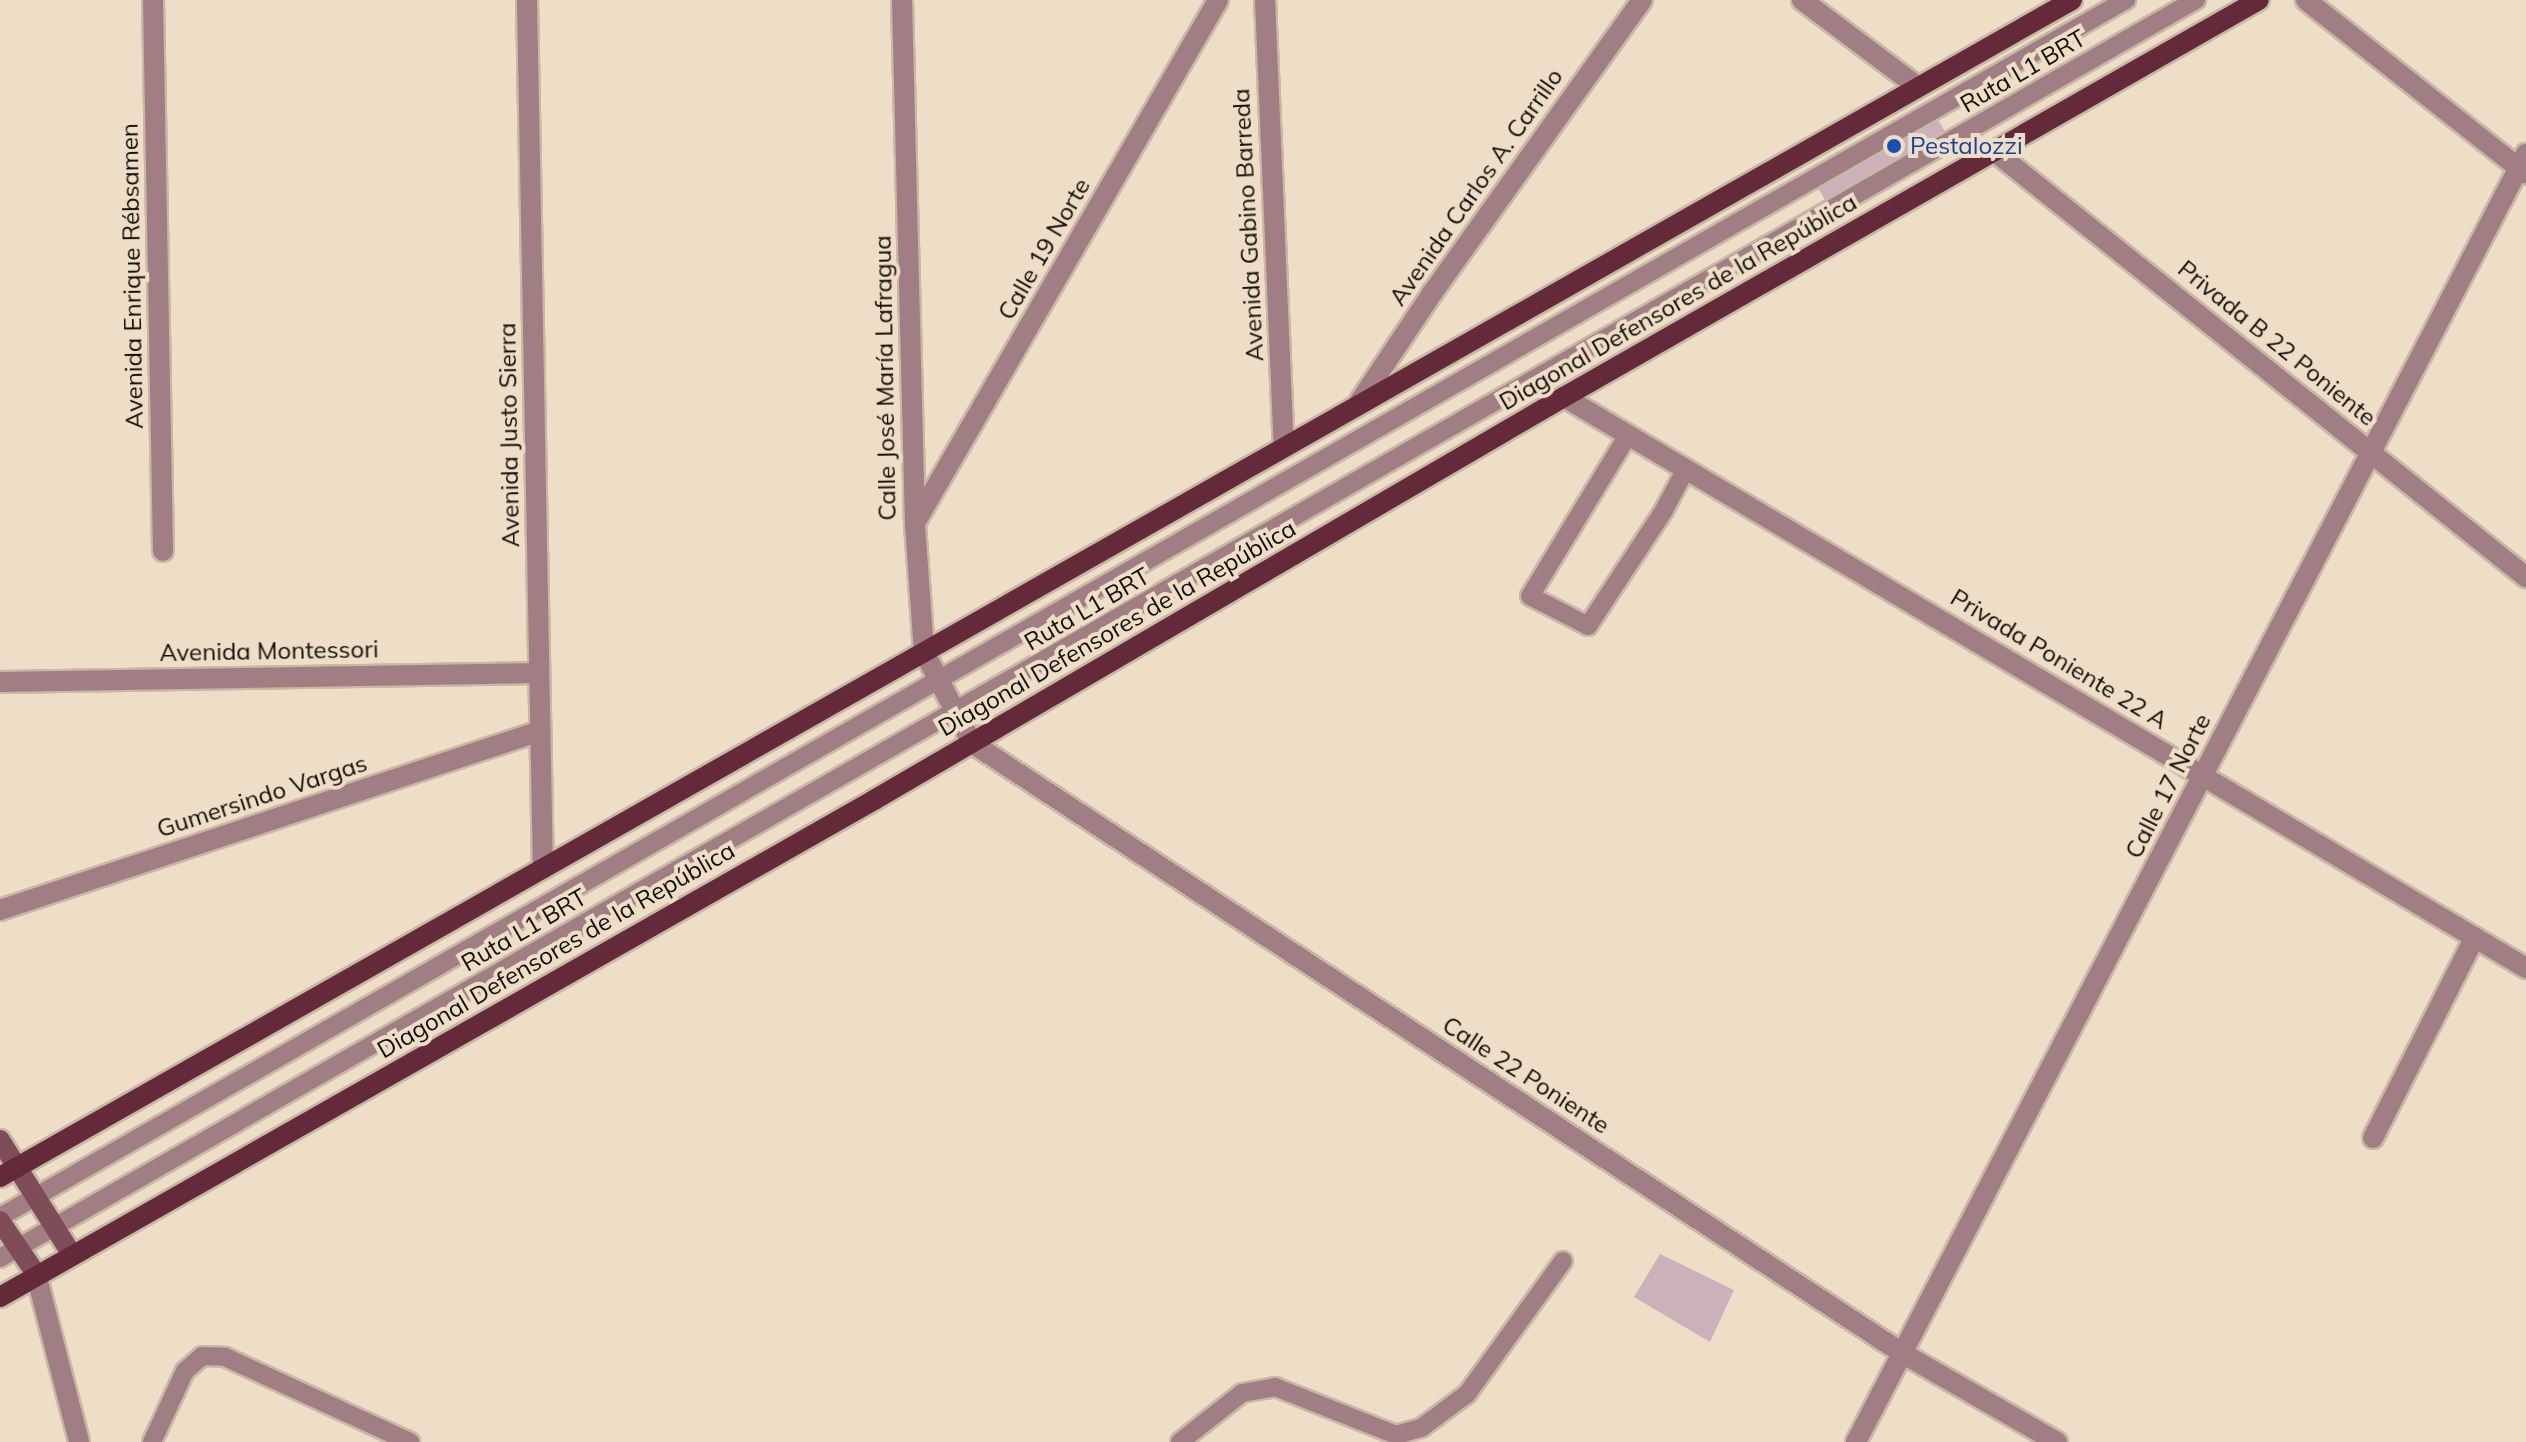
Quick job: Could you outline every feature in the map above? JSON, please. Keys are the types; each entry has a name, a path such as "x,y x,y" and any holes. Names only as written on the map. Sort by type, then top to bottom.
{"main road":[{"path":"0,1177 2072,0"},
{"name":"Diagonal Defensores de la República","path":"0,1297 972,743 1564,397 2259,0"},
{"path":"0,1140 72,1255"},
{"path":"0,1219 8,1252 36,1274"}],"street":[{"name":"Avenida Enrique Rébsamen","path":"153,0 163,551"},
{"name":"Avenida Justo Sierra","path":"527,0 543,869"},
{"name":"Calle José María Lafragua","path":"902,0 915,524 924,652 972,743"},
{"name":"Calle 19 Norte","path":"915,524 1218,0"},
{"name":"Avenida Gabino Barreda","path":"1265,0 1284,447"},
{"name":"Avenida Carlos A. Carrillo","path":"1356,407 1433,292 1642,0"},
{"path":"1802,0 1918,87"},
{"path":"2306,0 2523,166"},
{"name":"Privada B 22 Poniente","path":"1994,151 2526,577"},
{"name":"Calle 17 Norte","path":"1856,1442 2523,166"},
{"name":"Privada Poniente 22 A","path":"1564,397 2526,968"},
{"name":"Avenida Montessori","path":"0,682 539,673"},
{"name":"Gumersindo Vargas","path":"0,910 540,731"},
{"name":"Calle 22 Poniente","path":"972,743 1902,1353 2057,1442"},
{"path":"2373,1138 2475,937"},
{"path":"36,1274 79,1442"}],"lane":[{"name":"Ruta L1 BRT","path":"0,1219 36,1195 2126,0"},
{"name":"Ruta L1 BRT","path":"8,1252 2196,0"},
{"path":"1628,435 1530,596 1588,626 1663,512 1686,469"},
{"path":"1180,1442 1242,1393 1275,1387 1396,1435 1421,1428 1467,1394 1563,1261"},
{"path":"152,1442 185,1371 202,1356 225,1357 410,1442"}],"building":[{"path":"1936,115 1947,136 1827,203 1815,183"},
{"path":"1660,1254 1734,1290 1710,1342 1634,1297"}],"place":[{"name":"Pestalozzi","path":"1894,146"}]}
